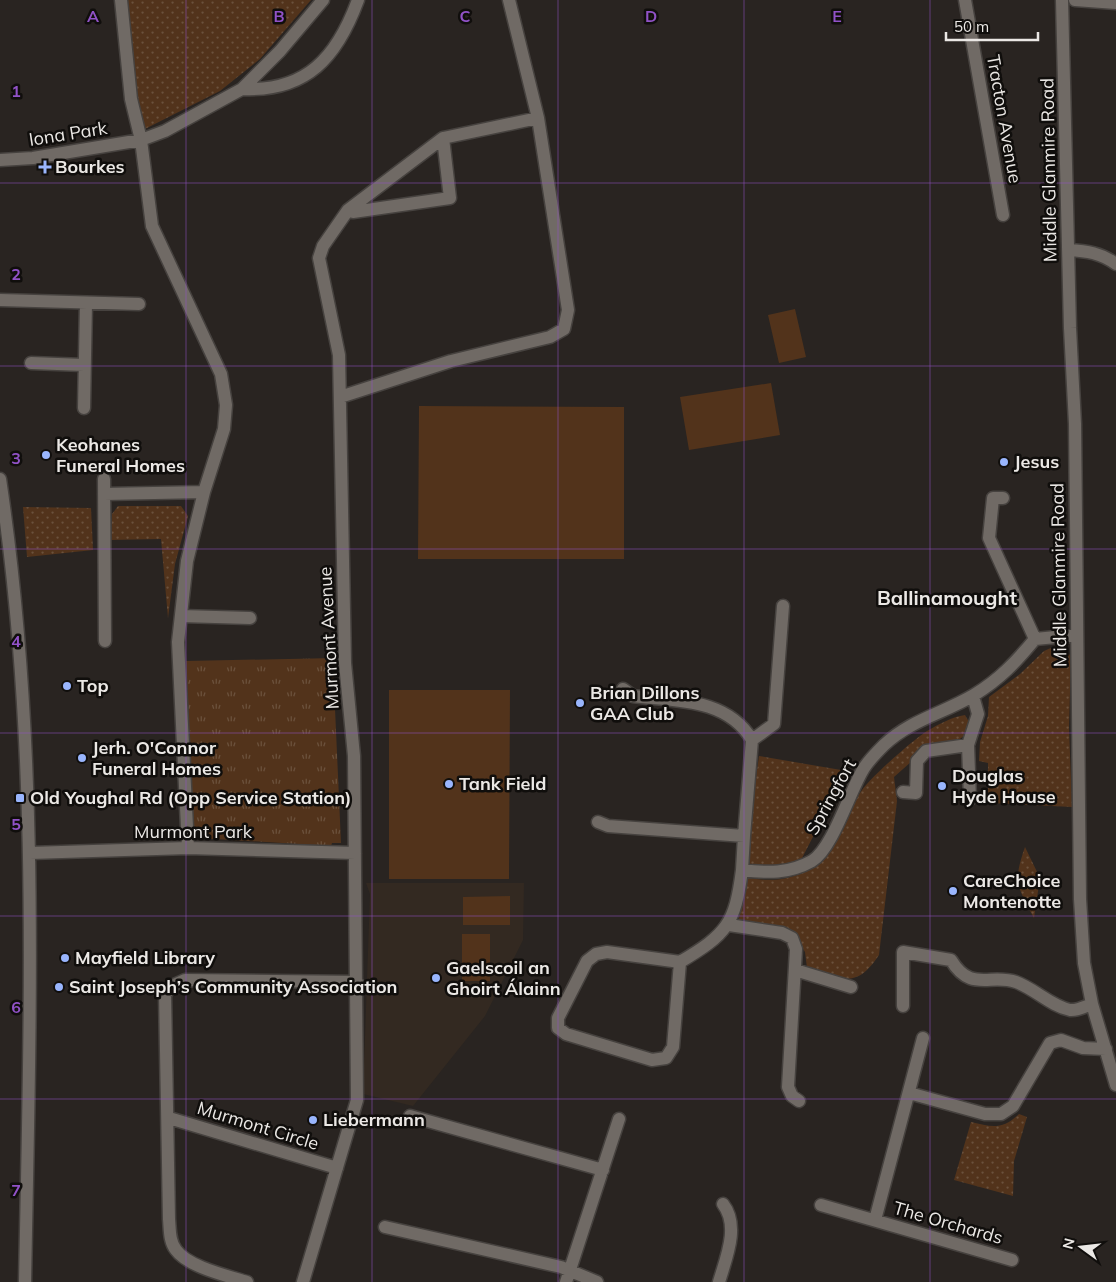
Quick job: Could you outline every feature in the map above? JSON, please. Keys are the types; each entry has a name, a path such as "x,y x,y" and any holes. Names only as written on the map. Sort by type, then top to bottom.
{"street":[{"path":"121,0 131,99 141,140 152,226 221,374 225,392 224,429 204,492 187,562 178,642 188,848"},
{"path":"242,89 280,51 323,0"},
{"path":"242,89 260,90 295,83 318,66 345,31 358,0"},
{"path":"340,397 451,361 550,337 564,329 568,310 538,118 509,0"},
{"name":"Tracton Avenue","path":"965,0 1003,215"},
{"name":"Middle Glanmire Road","path":"1062,0 1068,250 1075,424 1080,899 1084,963 1092,1004 1116,1085"},
{"path":"1075,0 1116,3"},
{"name":"Iona Park","path":"0,160 33,158 141,140 166,131 242,89"},
{"name":"Murmont Avenue","path":"303,1282 357,1100 354,756 344,664 339,356 319,258 323,246 348,210 443,138 538,118"},
{"path":"348,210 353,212 450,198 443,138"},
{"path":"1068,250 1102,256 1116,264"},
{"path":"0,300 139,304"},
{"path":"84,408 86,303"},
{"path":"31,363 84,365"},
{"path":"0,479 22,672 30,853 25,1282"},
{"path":"104,479 105,641"},
{"path":"104,494 204,492"},
{"path":"1003,498 993,498 989,538 1035,639 1077,635"},
{"path":"752,740 774,724 783,606"},
{"path":"181,616 250,618"},
{"name":"Springfort","path":"742,870 767,873 788,871 814,860 827,844 864,768 885,744 914,723 973,696 1009,670 1035,639"},
{"path":"623,689 633,696 708,704 727,714 744,727 752,740 738,900 729,925 709,945 680,962 607,952 596,954 587,961 558,1018 558,1028 566,1034 652,1060 666,1058 672,1047 680,962"},
{"path":"970,799 968,745 978,714 973,696"},
{"path":"903,792 916,793 917,761 926,751 968,745"},
{"path":"598,822 608,826 744,836"},
{"name":"Murmont Park","path":"30,853 188,848 355,853"},
{"path":"729,925 782,933 792,938 796,949 788,1087 792,1096 799,1101"},
{"path":"903,1006 903,952 951,960 957,970 976,981 1014,981 1034,990 1063,1008 1074,1010 1092,1004"},
{"path":"795,970 851,987"},
{"name":"Murmont Circle","path":"247,1282 208,1270 176,1250 171,1240 165,994 172,986 185,980 357,982"},
{"name":"The Orchards","path":"875,1220 923,1038"},
{"path":"909,1092 985,1114 1001,1114 1013,1106 1050,1042 1061,1040 1083,1048 1106,1049"},
{"path":"410,1116 603,1170"},
{"name":"Murmont Circle","path":"168,1118 337,1168"},
{"path":"568,1277 619,1120"},
{"path":"719,1282 728,1254 731,1226 730,1213 723,1204"},
{"name":"The Orchards","path":"821,1204 1012,1260"},
{"path":"385,1227 561,1267 568,1277 597,1282"}],"shaded area":[{"name":"Gaelscoil an Ghoirt Álainn","path":"366,883 524,883 523,940 485,1016 413,1106 363,1094 370,894"}],"green space":[{"path":"125,0 311,0 260,59 220,91 141,131"},
{"path":"795,309 806,357 779,363 768,315"},
{"path":"771,383 780,435 689,450 680,397"},
{"path":"419,406 624,407 624,559 418,559"},
{"path":"118,506 181,506 188,516 175,564 168,618 161,539 111,540 112,514"},
{"path":"23,507 91,508 93,550 27,557"},
{"path":"1053,647 1062,648 1071,656 1069,727 1072,807 991,803 988,799 988,763 979,761 980,742 988,716 989,697 1020,674 1044,651"},
{"path":"336,658 333,664 341,843 332,843 331,846 198,838 194,834 186,661"},
{"name":"Tank Field","path":"389,690 510,690 509,879 389,879"},
{"path":"965,715 969,722 965,735 952,745 929,746 894,777 897,801 879,955 863,974 847,979 807,968 805,952 792,931 747,924 739,919 745,884 748,878 763,880 790,877 813,867 832,848 843,830 860,793 871,779 901,751 927,731 950,719"},
{"path":"759,756 847,771 801,860 787,867 751,867 746,849"},
{"path":"1025,847 1040,878 1034,918 1019,884 1019,868"},
{"path":"510,896 510,925 463,925 463,897"},
{"path":"462,934 490,934 490,981 462,981"},
{"path":"1019,1114 1027,1117 1014,1161 1013,1196 954,1180 971,1122 991,1126 1002,1125"}],"place":[{"name":"Bourkes","path":"45,167"},
{"name":"Keohanes Funeral Homes","path":"46,455"},
{"name":"Jesus","path":"1004,462"},
{"name":"Top","path":"67,686"},
{"name":"Brian Dillons GAA Club","path":"580,703"},
{"name":"Jerh. O'Connor Funeral Homes","path":"82,758"},
{"name":"Tank Field","path":"449,784"},
{"name":"Douglas Hyde House","path":"942,786"},
{"name":"Old Youghal Rd (Opp Service Station)","path":"20,798"},
{"name":"CareChoice Montenotte","path":"953,891"},
{"name":"Mayfield Library","path":"65,958"},
{"name":"Gaelscoil an Ghoirt Álainn","path":"436,978"},
{"name":"Saint Joseph’s Community Association","path":"59,987"},
{"name":"Liebermann","path":"313,1120"}],"district":[{"name":"Ballinamought","path":"947,598"}]}
